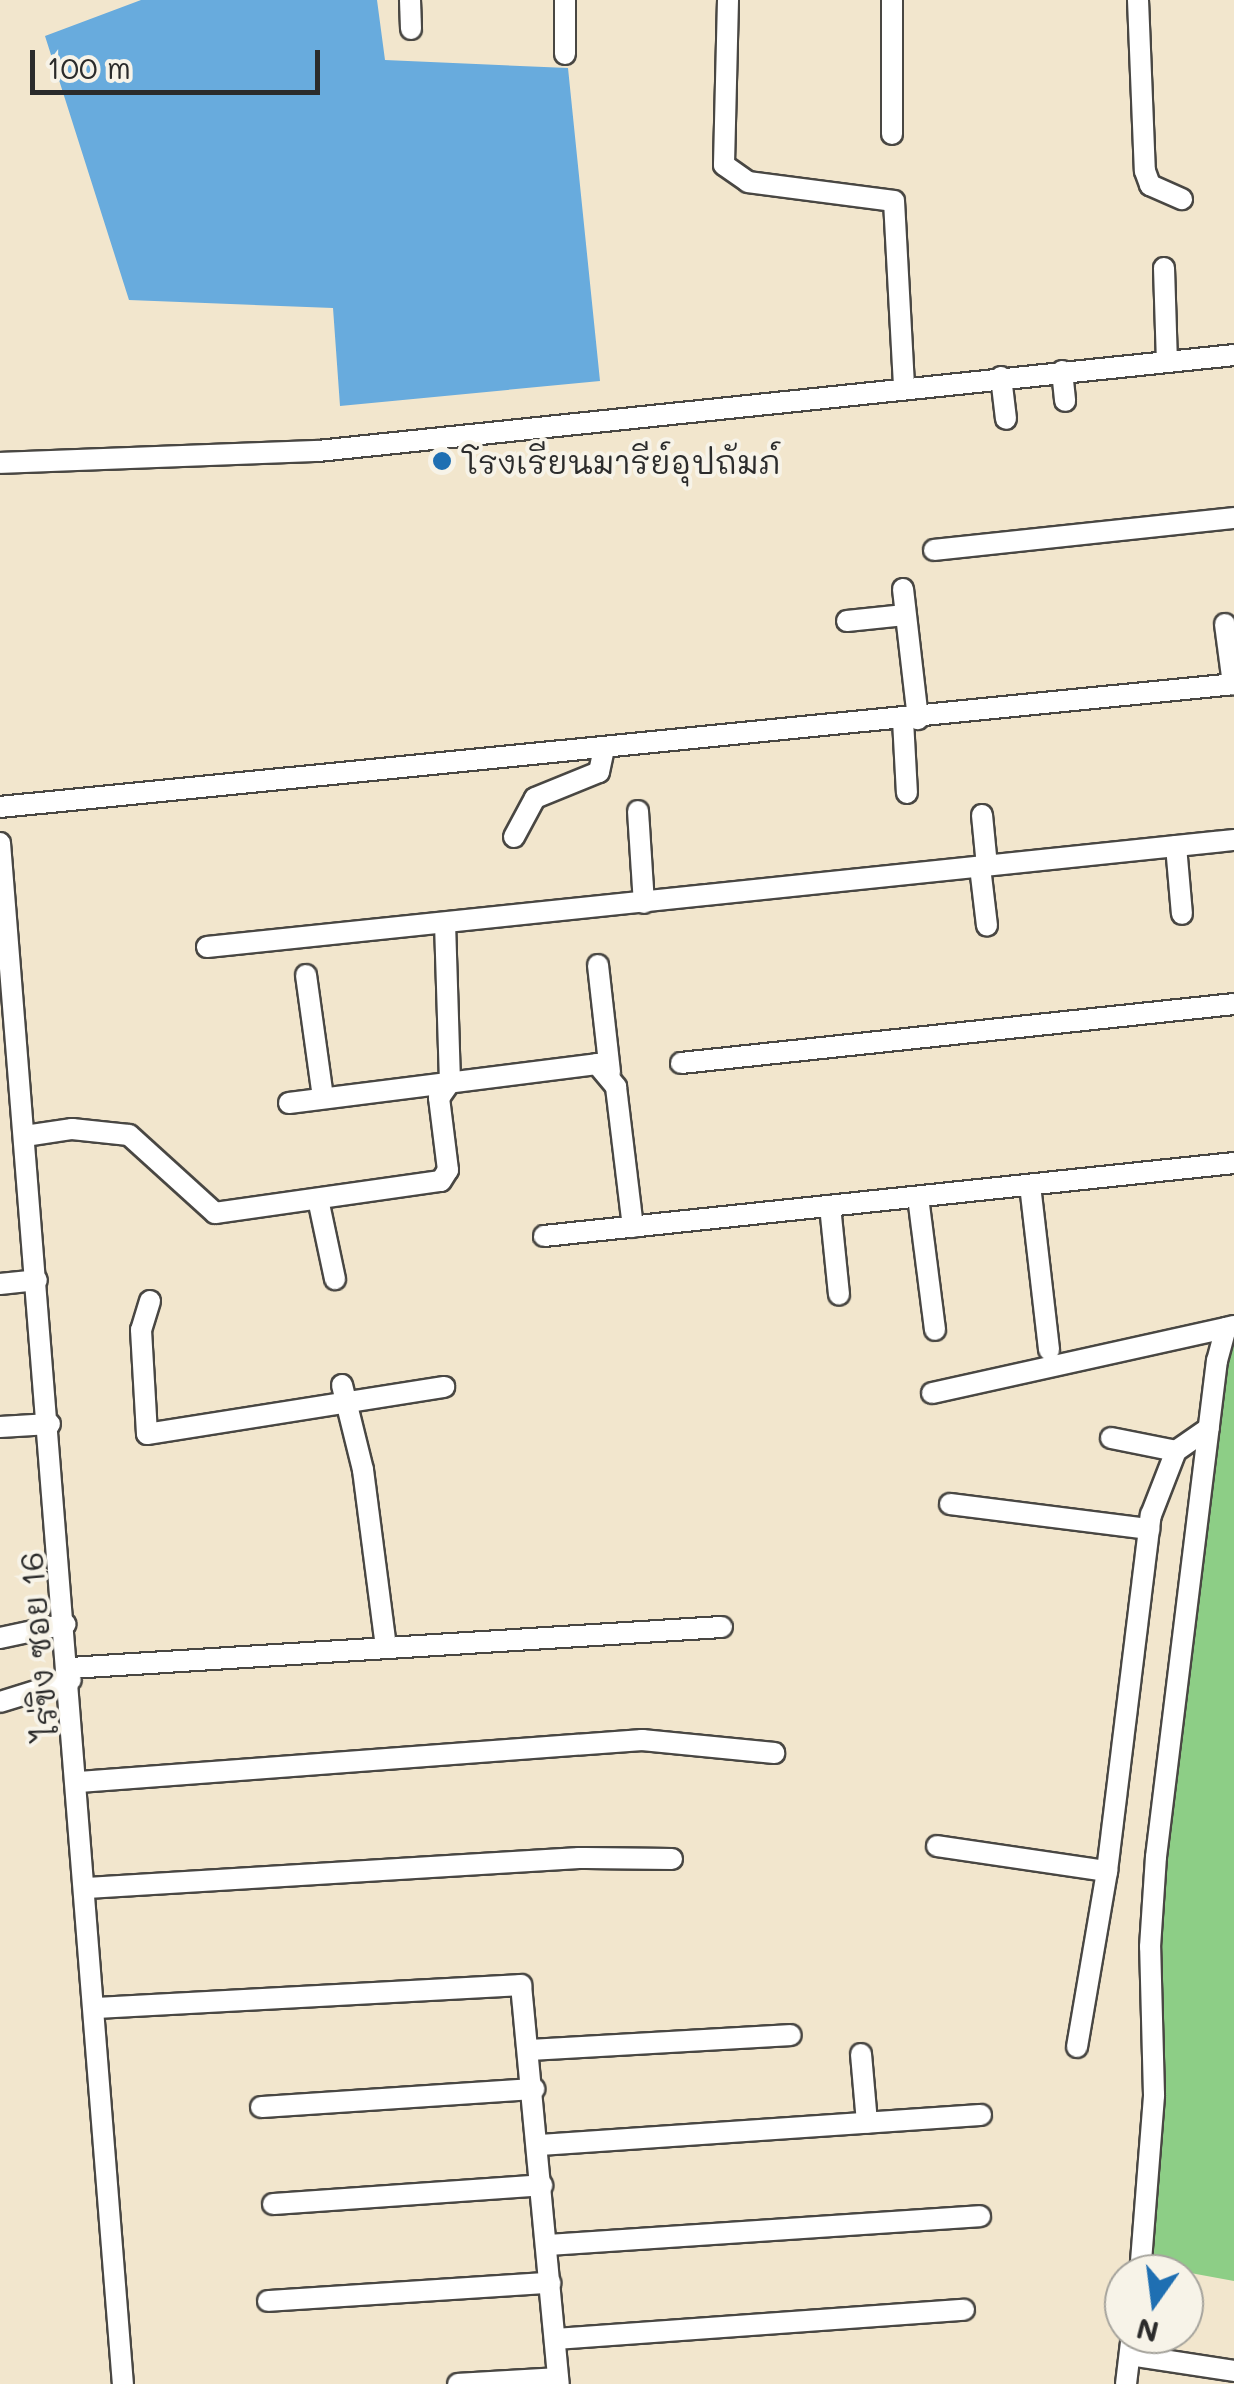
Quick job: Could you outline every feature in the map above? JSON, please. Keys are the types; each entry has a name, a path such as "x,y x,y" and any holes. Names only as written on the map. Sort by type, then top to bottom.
{"street":[{"path":"410,0 412,29"},
{"path":"564,54 565,0"},
{"path":"728,0 724,165 748,182 894,201 904,386"},
{"path":"892,0 892,134"},
{"path":"1138,0 1145,171 1150,185 1182,199"},
{"path":"1164,268 1167,361"},
{"path":"0,462 318,451 904,386 1234,355"},
{"path":"1062,371 1065,401"},
{"path":"1001,377 1006,419"},
{"path":"934,550 1234,518"},
{"path":"902,589 910,719 907,793"},
{"path":"847,621 906,615"},
{"path":"0,806 1234,684 1225,624"},
{"path":"514,837 535,798 599,772 604,748"},
{"path":"638,811 644,903"},
{"path":"982,815 987,926"},
{"path":"207,948 1234,840"},
{"name":"ไร่ขิง ซอย 16","path":"0,843 6,993 24,1136 50,1424 123,2384"},
{"path":"1176,846 1182,914"},
{"path":"24,1136 72,1129 130,1134 160,1157 208,1213 448,1178 439,1098 450,1082 445,924"},
{"path":"598,966 632,1227"},
{"path":"306,975 324,1098"},
{"path":"681,1063 1234,1004"},
{"path":"289,1103 597,1064 610,1072"},
{"path":"544,1236 1234,1162"},
{"path":"1030,1184 1049,1350"},
{"path":"918,1196 935,1330"},
{"path":"318,1199 335,1280"},
{"path":"830,1206 839,1295"},
{"path":"0,1284 37,1280"},
{"path":"150,1301 141,1330 147,1434 444,1388"},
{"path":"932,1393 1230,1327 1209,1428 1156,1857 1150,1947 1154,2095 1142,2254"},
{"path":"342,1385 351,1405 386,1646"},
{"path":"0,1428 50,1424"},
{"path":"1077,2047 1107,1871 1149,1529 1161,1479 1176,1451 1209,1428"},
{"path":"1111,1438 1176,1451"},
{"path":"950,1504 1149,1529"},
{"path":"0,1638 66,1624"},
{"path":"0,1702 70,1674 386,1646 722,1626"},
{"path":"78,1782 642,1740 774,1753"},
{"path":"936,1846 1107,1871"},
{"path":"87,1888 579,1858 672,1859"},
{"path":"97,2008 513,1982 526,1990 559,2381 458,2384"},
{"path":"530,2050 791,2036"},
{"path":"861,2054 867,2123"},
{"path":"261,2107 534,2089"},
{"path":"538,2145 981,2115"},
{"path":"273,2204 542,2185"},
{"path":"547,2245 980,2216"},
{"path":"268,2301 550,2283"},
{"path":"555,2339 964,2310"},
{"path":"1126,2384 1130,2354"},
{"path":"1169,2354 1234,2371"}],"green space":[{"path":"1234,1335 1234,2281 1204,2275 1204,2254 1147,2254 1156,1901 1223,1351"}],"water":[{"path":"141,0 377,0 385,60 568,68 600,381 340,406 333,308 129,300 45,36"}],"place":[{"name":"โรงเรียนมารีย์อุปถัมภ์","path":"442,461"}]}
